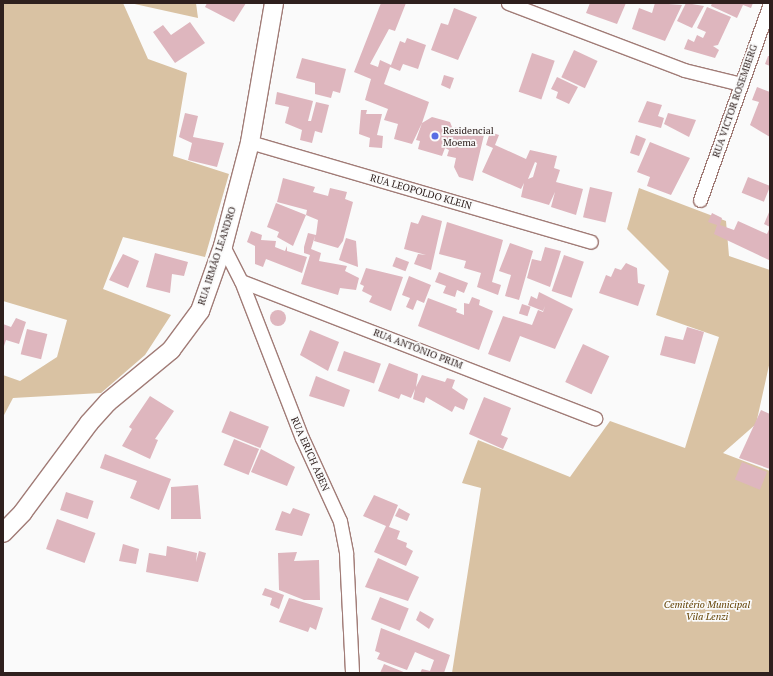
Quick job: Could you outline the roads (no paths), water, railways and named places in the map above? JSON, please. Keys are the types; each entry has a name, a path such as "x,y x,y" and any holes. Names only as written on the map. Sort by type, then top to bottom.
{"street":[{"name":"RUA IRMÃO LEANDRO","path":"3,533 23,512 108,402 171,350 188,330 200,311 223,246 250,142 274,3"},
{"path":"508,3 684,70 741,84"},
{"name":"RUA VICTOR ROSEMBERG","path":"700,200 770,3"},
{"name":"RUA LEOPOLDO KLEIN","path":"250,142 591,242"},
{"name":"RUA ERICH ABEN","path":"223,246 241,280 302,438 340,521 346,554 352,673"},
{"name":"RUA ANTÔNIO PRIM","path":"241,280 595,418"}],"place":[{"name":"Residencial Moema","path":"435,136"}],"park label":[{"name":"Cemitério Municipal Vila Lenzi","path":"707,610"}]}
